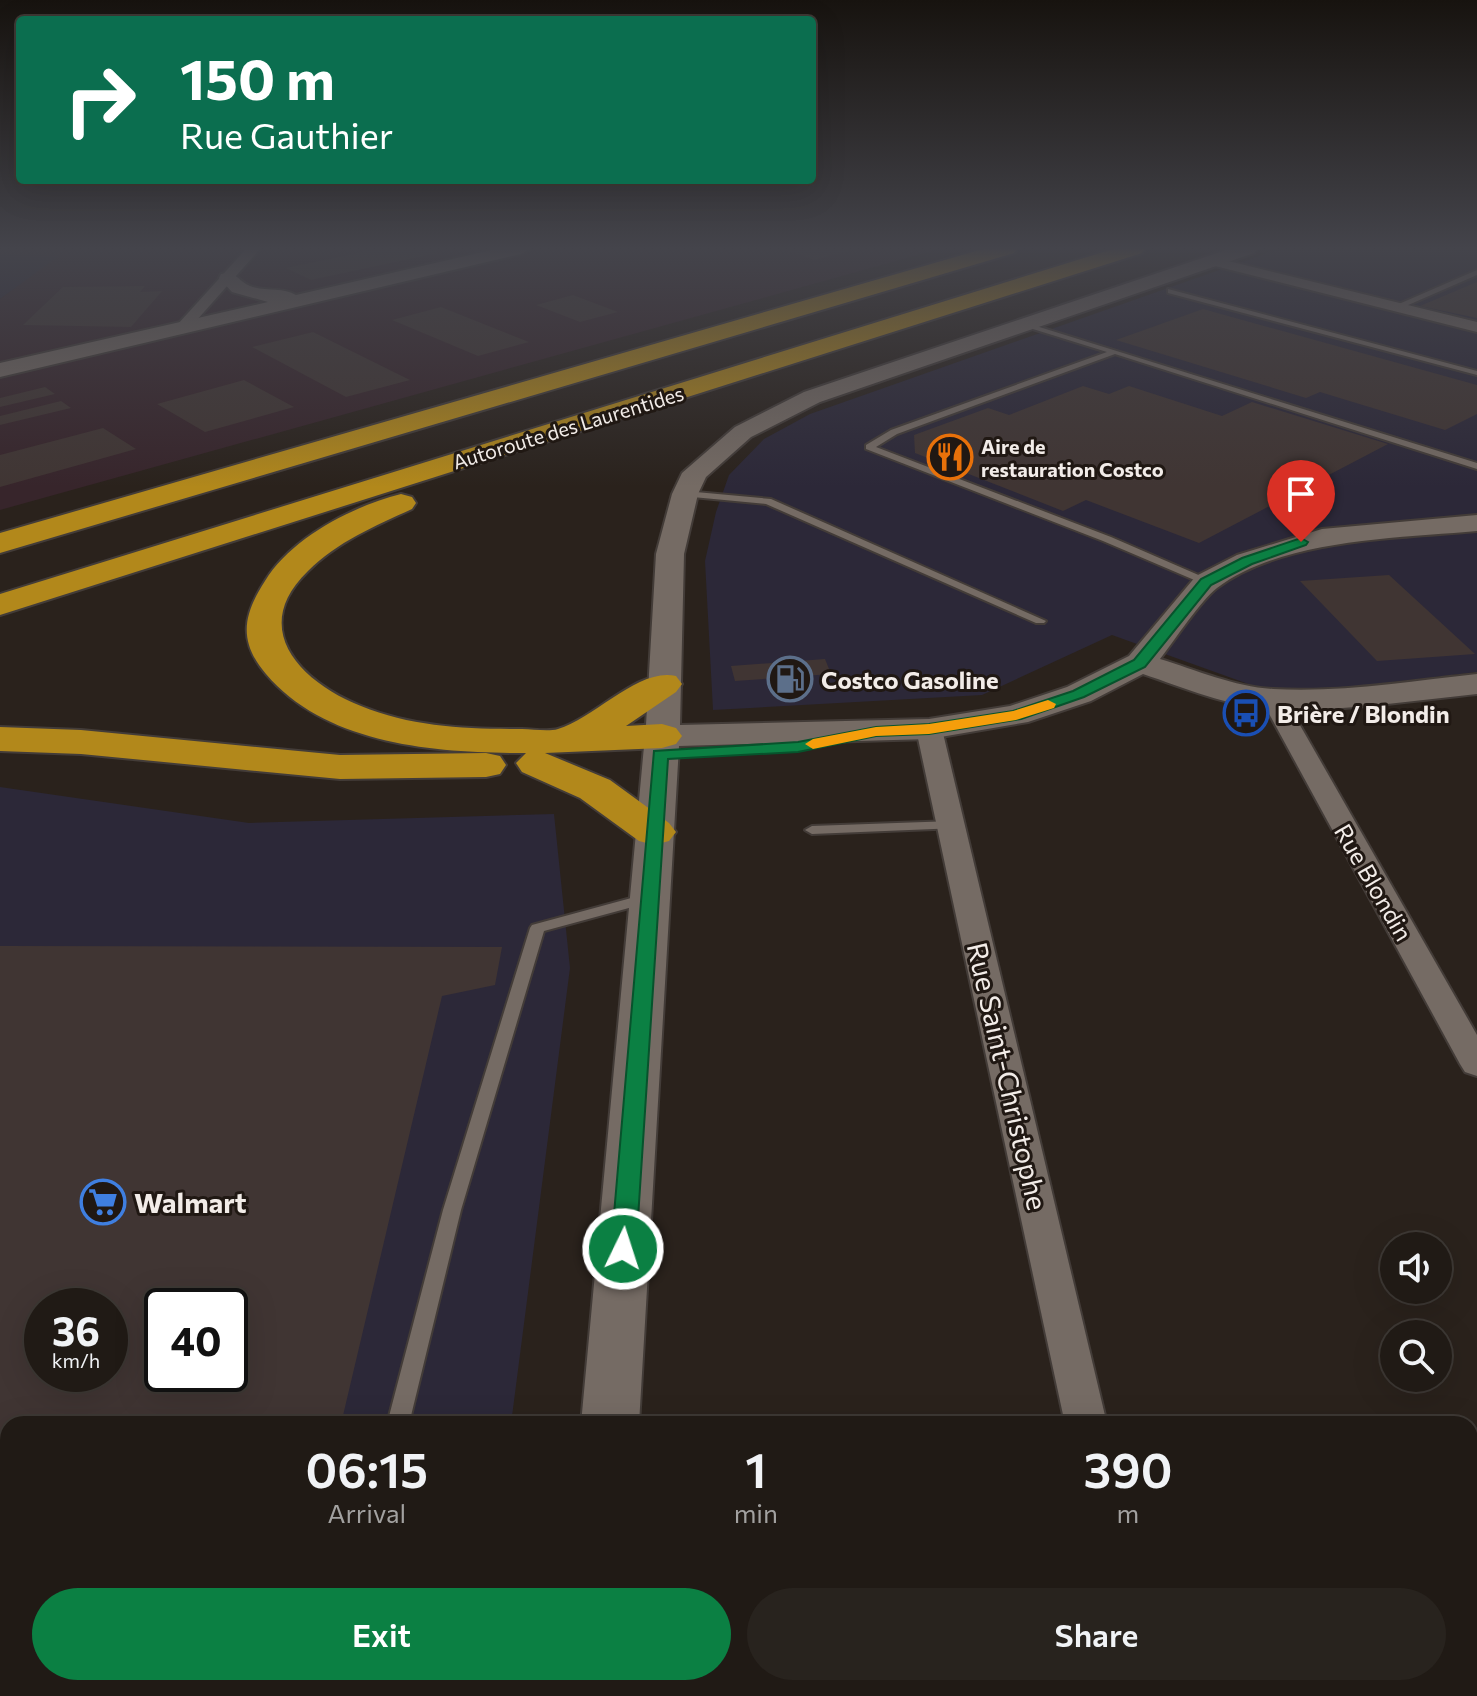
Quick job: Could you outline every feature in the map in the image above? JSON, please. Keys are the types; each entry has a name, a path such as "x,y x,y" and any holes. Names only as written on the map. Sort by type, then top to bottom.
{"highway":[{"name":"Autoroute des Laurentides","path":"0,543 736,328"},
{"name":"Autoroute des Laurentides","path":"0,605 884,328"},
{"path":"654,832 595,789 551,751 502,741 442,738 386,728 337,711 296,685 274,661 264,638 266,610 275,589 291,568 317,547 363,520 682,392"},
{"path":"0,535 142,502"},
{"path":"551,751 611,718 663,684"},
{"path":"0,739 81,742 340,767 661,745"}],"street":[{"path":"0,370 178,328"},
{"path":"604,1408 661,745 670,554 685,494 695,473 743,432 812,397 1008,328"},
{"path":"661,745 798,747 876,731 929,729 1016,715 1079,694 1140,663 1206,582 1247,561 1322,537 1477,523"},
{"path":"1140,663 1235,693 1273,699 1370,695 1477,684"},
{"name":"Rue Blondin","path":"1273,699 1477,1064"},
{"name":"Rue Saint-Christophe","path":"929,729 1084,1416"}],"lane":[{"path":"1039,328 1477,466"},
{"path":"1310,328 1477,373"},
{"path":"1114,352 894,432 869,447 1107,539 1206,582"},
{"path":"685,494 768,501 1040,621"},
{"path":"812,830 953,825"},
{"path":"400,1416 452,1210 537,928 649,898"}],"shaded area":[{"path":"0,328 654,328 0,510"},
{"path":"1054,328 1477,328 1477,672 1351,687 1265,690 1112,635 982,695 713,710 705,561 716,512 729,475 764,439 810,414"},
{"path":"0,787 249,823 554,814 570,968 512,1416 0,1416"}],"building":[{"path":"411,328 494,328 529,342 478,356"},
{"path":"1149,328 1272,328 1477,385 1477,414 1445,430 1320,392 1306,398 1116,340"},
{"path":"313,332 410,380 346,397 252,347"},
{"path":"244,380 294,407 205,432 157,404"},
{"path":"1083,386 1109,394 1129,386 1222,416 1252,402 1388,444 1199,543 1086,500 1063,511 915,453 914,435 988,408 1009,415"},
{"path":"45,387 55,394 0,407 0,398"},
{"path":"61,401 71,408 0,425 0,416"},
{"path":"103,428 136,449 0,487 0,455"},
{"path":"1389,575 1475,654 1377,661 1300,581"},
{"path":"825,659 831,674 735,681 731,666"},
{"path":"0,946 502,947 495,985 442,996 343,1416 0,1416"}],"slow traffic":[{"path":"813,744 876,731 929,729 1016,715 1048,704"}],"place":[{"name":"Aire de restauration Costco","path":"950,457"},
{"name":"Costco Gasoline","path":"790,679"},
{"name":"Brière / Blondin","path":"1246,713"},
{"name":"Walmart","path":"103,1202"}],"route":[{"path":"623,1249 660,754 798,747 876,731 929,729 1016,715 1079,694 1140,663 1206,582 1247,561 1301,542"}]}
